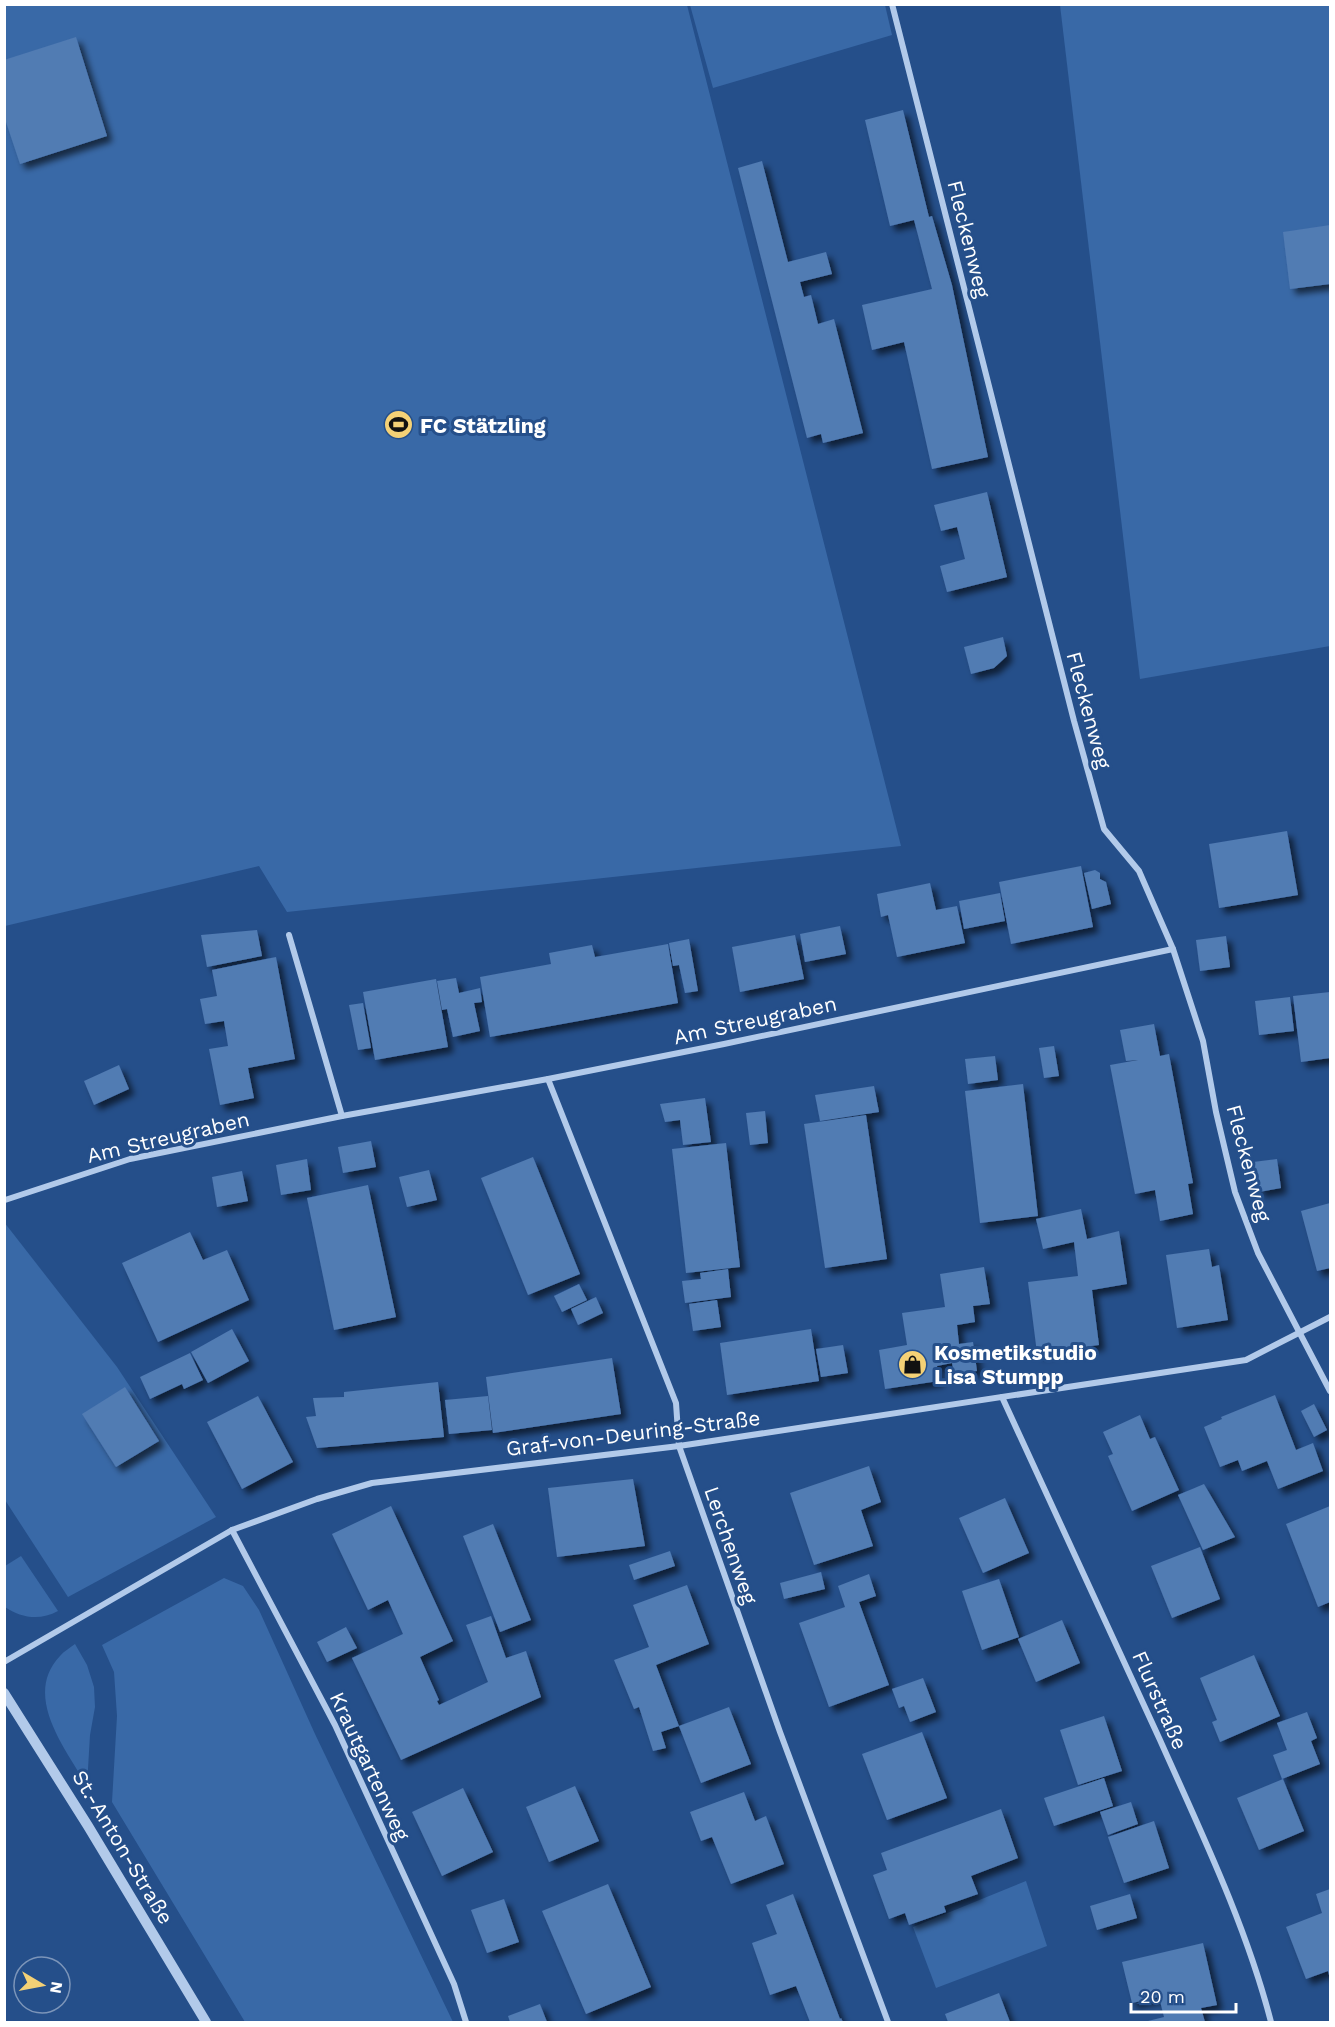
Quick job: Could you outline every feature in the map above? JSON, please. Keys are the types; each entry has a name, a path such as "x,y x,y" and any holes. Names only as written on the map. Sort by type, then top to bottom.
{"street":[{"name":"Fleckenweg","path":"892,4 1068,698 1104,829 1139,871 1173,949 1203,1041 1216,1112 1235,1192 1258,1253 1330,1391"},
{"path":"289,935 342,1116"},
{"name":"Am Streugraben","path":"4,1200 130,1159 342,1116 548,1079 995,988 1173,949"},
{"name":"Lerchenweg","path":"548,1079 676,1403 679,1446 776,1722 888,2022"},
{"name":"Graf-von-Deuring-Straße","path":"4,1662 232,1530 316,1499 372,1483 679,1446 1246,1360 1330,1317"},
{"name":"Flurstraße","path":"1002,1397 1081,1566 1220,1877 1260,1979 1271,2022"},
{"name":"Krautgartenweg","path":"232,1530 335,1725 454,1984 466,2022"},
{"name":"St.-Anton-Straße","path":"4,1693 88,1826 206,2022"}],"shaded area":[{"name":"FC Stätzling","path":"4,5 687,5 901,846 287,912 259,866 5,926"},
{"path":"690,5 885,5 892,35 713,88"},
{"path":"1060,5 1330,5 1330,646 1140,679"},
{"path":"4,1222 117,1367 216,1517 68,1597 5,1500"},
{"path":"21,1556 58,1611 44,1616 31,1617 18,1614 5,1607 5,1566"},
{"path":"224,1578 243,1586 259,1610 315,1734 453,2022 245,2022 112,1802 117,1716 114,1672 102,1645"},
{"path":"75,1644 87,1665 94,1687 95,1707 90,1735 87,1786 59,1739 46,1705 45,1688 49,1672 62,1654"},
{"path":"1026,1881 1047,1946 936,1988 913,1927"}],"building":[{"path":"76,37 107,136 20,164 4,116 4,60"},
{"path":"903,110 929,217 932,216 952,285 988,457 932,469 904,342 872,350 862,305 932,289 914,220 890,226 865,120"},
{"path":"762,161 788,262 826,252 832,274 800,282 804,297 811,295 818,324 834,319 863,433 823,443 821,434 807,438 738,168"},
{"path":"1330,225 1330,284 1290,289 1283,232"},
{"path":"987,492 1007,577 947,592 940,566 965,559 957,527 941,531 934,505"},
{"path":"1003,637 1007,656 994,668 971,674 964,647"},
{"path":"1287,831 1298,895 1219,908 1209,844"},
{"path":"1081,866 1093,927 1011,944 999,882"},
{"path":"1095,870 1100,873 1100,879 1106,882 1111,904 1092,909 1084,873"},
{"path":"930,883 936,910 957,906 965,943 897,957 888,915 881,917 877,894"},
{"path":"1000,893 1005,921 964,929 959,901"},
{"path":"840,926 846,954 805,962 800,934"},
{"path":"257,930 262,956 207,967 201,935"},
{"path":"795,935 804,979 740,992 732,947"},
{"path":"1226,936 1230,967 1200,971 1196,940"},
{"path":"689,939 698,991 685,993 679,965 673,966 669,943"},
{"path":"668,944 678,1003 490,1037 480,977 551,964 549,953 592,945 595,957"},
{"path":"276,957 295,1059 248,1068 254,1098 220,1105 209,1049 228,1046 224,1021 205,1024 200,999 217,996 212,970"},
{"path":"456,978 459,993 480,988 482,1002 474,1003 480,1031 453,1037 447,1009 442,1010 437,981"},
{"path":"436,979 448,1047 375,1060 363,992"},
{"path":"1330,992 1330,1058 1301,1062 1293,996"},
{"path":"1290,997 1294,1031 1259,1035 1255,1001"},
{"path":"363,1003 371,1048 358,1050 349,1005"},
{"path":"1154,1024 1160,1056 1169,1054 1193,1183 1188,1184 1193,1214 1160,1221 1155,1190 1135,1194 1110,1065 1138,1060 1126,1061 1120,1030"},
{"path":"1054,1046 1059,1076 1044,1078 1039,1048"},
{"path":"995,1056 998,1080 968,1084 965,1059"},
{"path":"119,1065 129,1089 94,1105 84,1081"},
{"path":"1023,1084 1038,1216 980,1223 965,1091"},
{"path":"874,1086 879,1112 820,1121 815,1095"},
{"path":"705,1098 711,1142 683,1145 680,1120 665,1122 660,1104"},
{"path":"765,1111 768,1143 750,1145 746,1113"},
{"path":"866,1115 887,1259 825,1268 804,1124"},
{"path":"371,1141 376,1167 343,1173 338,1147"},
{"path":"726,1143 740,1267 686,1273 672,1149"},
{"path":"533,1157 580,1274 528,1295 481,1178"},
{"path":"307,1159 311,1190 281,1195 276,1165"},
{"path":"1277,1159 1281,1188 1259,1192 1253,1162"},
{"path":"429,1170 437,1200 407,1207 399,1177"},
{"path":"242,1171 248,1201 217,1207 212,1177"},
{"path":"368,1185 396,1317 334,1330 307,1198"},
{"path":"1330,1203 1330,1268 1317,1271 1301,1211"},
{"path":"1081,1209 1087,1239 1119,1231 1127,1284 1092,1290 1099,1345 1037,1353 1028,1282 1078,1276 1074,1242 1043,1249 1036,1219"},
{"path":"190,1232 203,1260 227,1250 249,1300 158,1342 122,1263"},
{"path":"1209,1249 1212,1267 1219,1265 1228,1320 1177,1328 1166,1255"},
{"path":"984,1267 990,1304 973,1306 975,1322 957,1325 959,1344 973,1342 977,1371 954,1374 952,1363 937,1366 939,1381 885,1389 879,1350 907,1345 902,1313 945,1307 940,1274"},
{"path":"728,1269 731,1297 685,1303 682,1281 701,1279 700,1273"},
{"path":"579,1284 587,1300 562,1312 554,1296"},
{"path":"596,1297 603,1313 578,1325 571,1309"},
{"path":"717,1300 721,1327 693,1331 689,1304"},
{"path":"232,1329 249,1361 208,1383 191,1352"},
{"path":"811,1329 819,1381 727,1395 720,1343"},
{"path":"843,1345 848,1373 821,1377 816,1349"},
{"path":"190,1353 203,1380 184,1389 182,1384 150,1399 140,1377"},
{"path":"612,1358 621,1414 493,1433 486,1377"},
{"path":"438,1382 444,1437 317,1448 306,1417 316,1416 313,1398 344,1397 344,1392"},
{"path":"125,1387 159,1441 116,1467 82,1414"},
{"path":"1275,1395 1296,1450 1313,1443 1323,1471 1278,1489 1267,1461 1242,1471 1238,1460 1220,1467 1204,1427 1222,1419 1221,1417"},
{"path":"258,1396 293,1462 242,1489 207,1422"},
{"path":"488,1396 492,1430 449,1434 445,1400"},
{"path":"1314,1404 1327,1430 1314,1437 1301,1411"},
{"path":"1140,1415 1150,1439 1155,1437 1179,1490 1132,1511 1108,1456 1113,1454 1103,1432"},
{"path":"869,1466 881,1502 861,1510 873,1546 814,1565 790,1493"},
{"path":"633,1479 645,1546 557,1557 548,1488"},
{"path":"1204,1484 1235,1537 1203,1550 1178,1495"},
{"path":"1005,1498 1029,1553 983,1573 959,1518"},
{"path":"391,1506 453,1641 420,1657 439,1700 437,1701 439,1705 488,1682 466,1625 491,1616 506,1658 526,1651 541,1697 401,1760 352,1658 403,1634 388,1600 368,1610 332,1534"},
{"path":"1330,1506 1330,1602 1318,1607 1286,1524"},
{"path":"493,1524 531,1620 500,1632 463,1536"},
{"path":"1200,1547 1220,1599 1172,1618 1151,1566"},
{"path":"670,1551 675,1566 634,1580 629,1565"},
{"path":"821,1572 825,1589 784,1599 780,1583"},
{"path":"869,1574 876,1596 859,1602 889,1685 829,1707 799,1623 845,1607 838,1586"},
{"path":"999,1579 1019,1637 982,1650 962,1591"},
{"path":"687,1585 709,1644 656,1665 679,1726 661,1732 666,1748 653,1751 639,1707 634,1709 614,1660 649,1647 633,1605"},
{"path":"1062,1620 1080,1663 1036,1682 1018,1639"},
{"path":"346,1627 357,1648 327,1662 317,1642"},
{"path":"1254,1655 1280,1716 1220,1742 1212,1722 1217,1720 1200,1678"},
{"path":"923,1678 936,1712 910,1722 904,1706 899,1708 892,1689"},
{"path":"729,1707 751,1764 701,1783 679,1726"},
{"path":"1307,1712 1317,1738 1311,1741 1320,1764 1282,1779 1273,1755 1287,1750 1277,1723"},
{"path":"1104,1716 1122,1771 1078,1785 1060,1730"},
{"path":"922,1732 947,1798 887,1820 862,1754"},
{"path":"1104,1778 1113,1806 1054,1826 1044,1798"},
{"path":"1283,1779 1304,1831 1259,1850 1237,1798"},
{"path":"575,1786 599,1841 549,1862 526,1807"},
{"path":"463,1788 493,1852 442,1876 412,1812"},
{"path":"744,1792 755,1821 766,1816 784,1864 731,1884 712,1837 701,1841 690,1812"},
{"path":"1131,1802 1138,1824 1108,1835 1100,1812"},
{"path":"1001,1809 1018,1858 971,1876 978,1894 944,1906 946,1912 909,1925 905,1913 889,1919 873,1875 887,1870 881,1853"},
{"path":"1154,1821 1169,1868 1124,1883 1108,1837"},
{"path":"608,1884 651,1987 586,2014 542,1911"},
{"path":"1330,1889 1330,1979 1328,1971 1306,1979 1286,1927 1322,1913 1316,1894"},
{"path":"793,1894 843,2022 810,2022 796,1986 770,1995 752,1943 777,1934 766,1905"},
{"path":"1130,1894 1137,1918 1097,1930 1090,1906"},
{"path":"504,1899 519,1942 487,1953 471,1910"},
{"path":"1203,1943 1217,2005 1201,2008 1205,2022 1144,2022 1164,2017 1159,1997 1132,2003 1122,1962"},
{"path":"999,1993 1010,2022 948,2022 945,2014"},
{"path":"540,2004 547,2022 510,2022 508,2016"}],"place":[{"name":"FC Stätzling","path":"399,425"},
{"name":"Kosmetikstudio Lisa Stumpp","path":"913,1364"}]}
